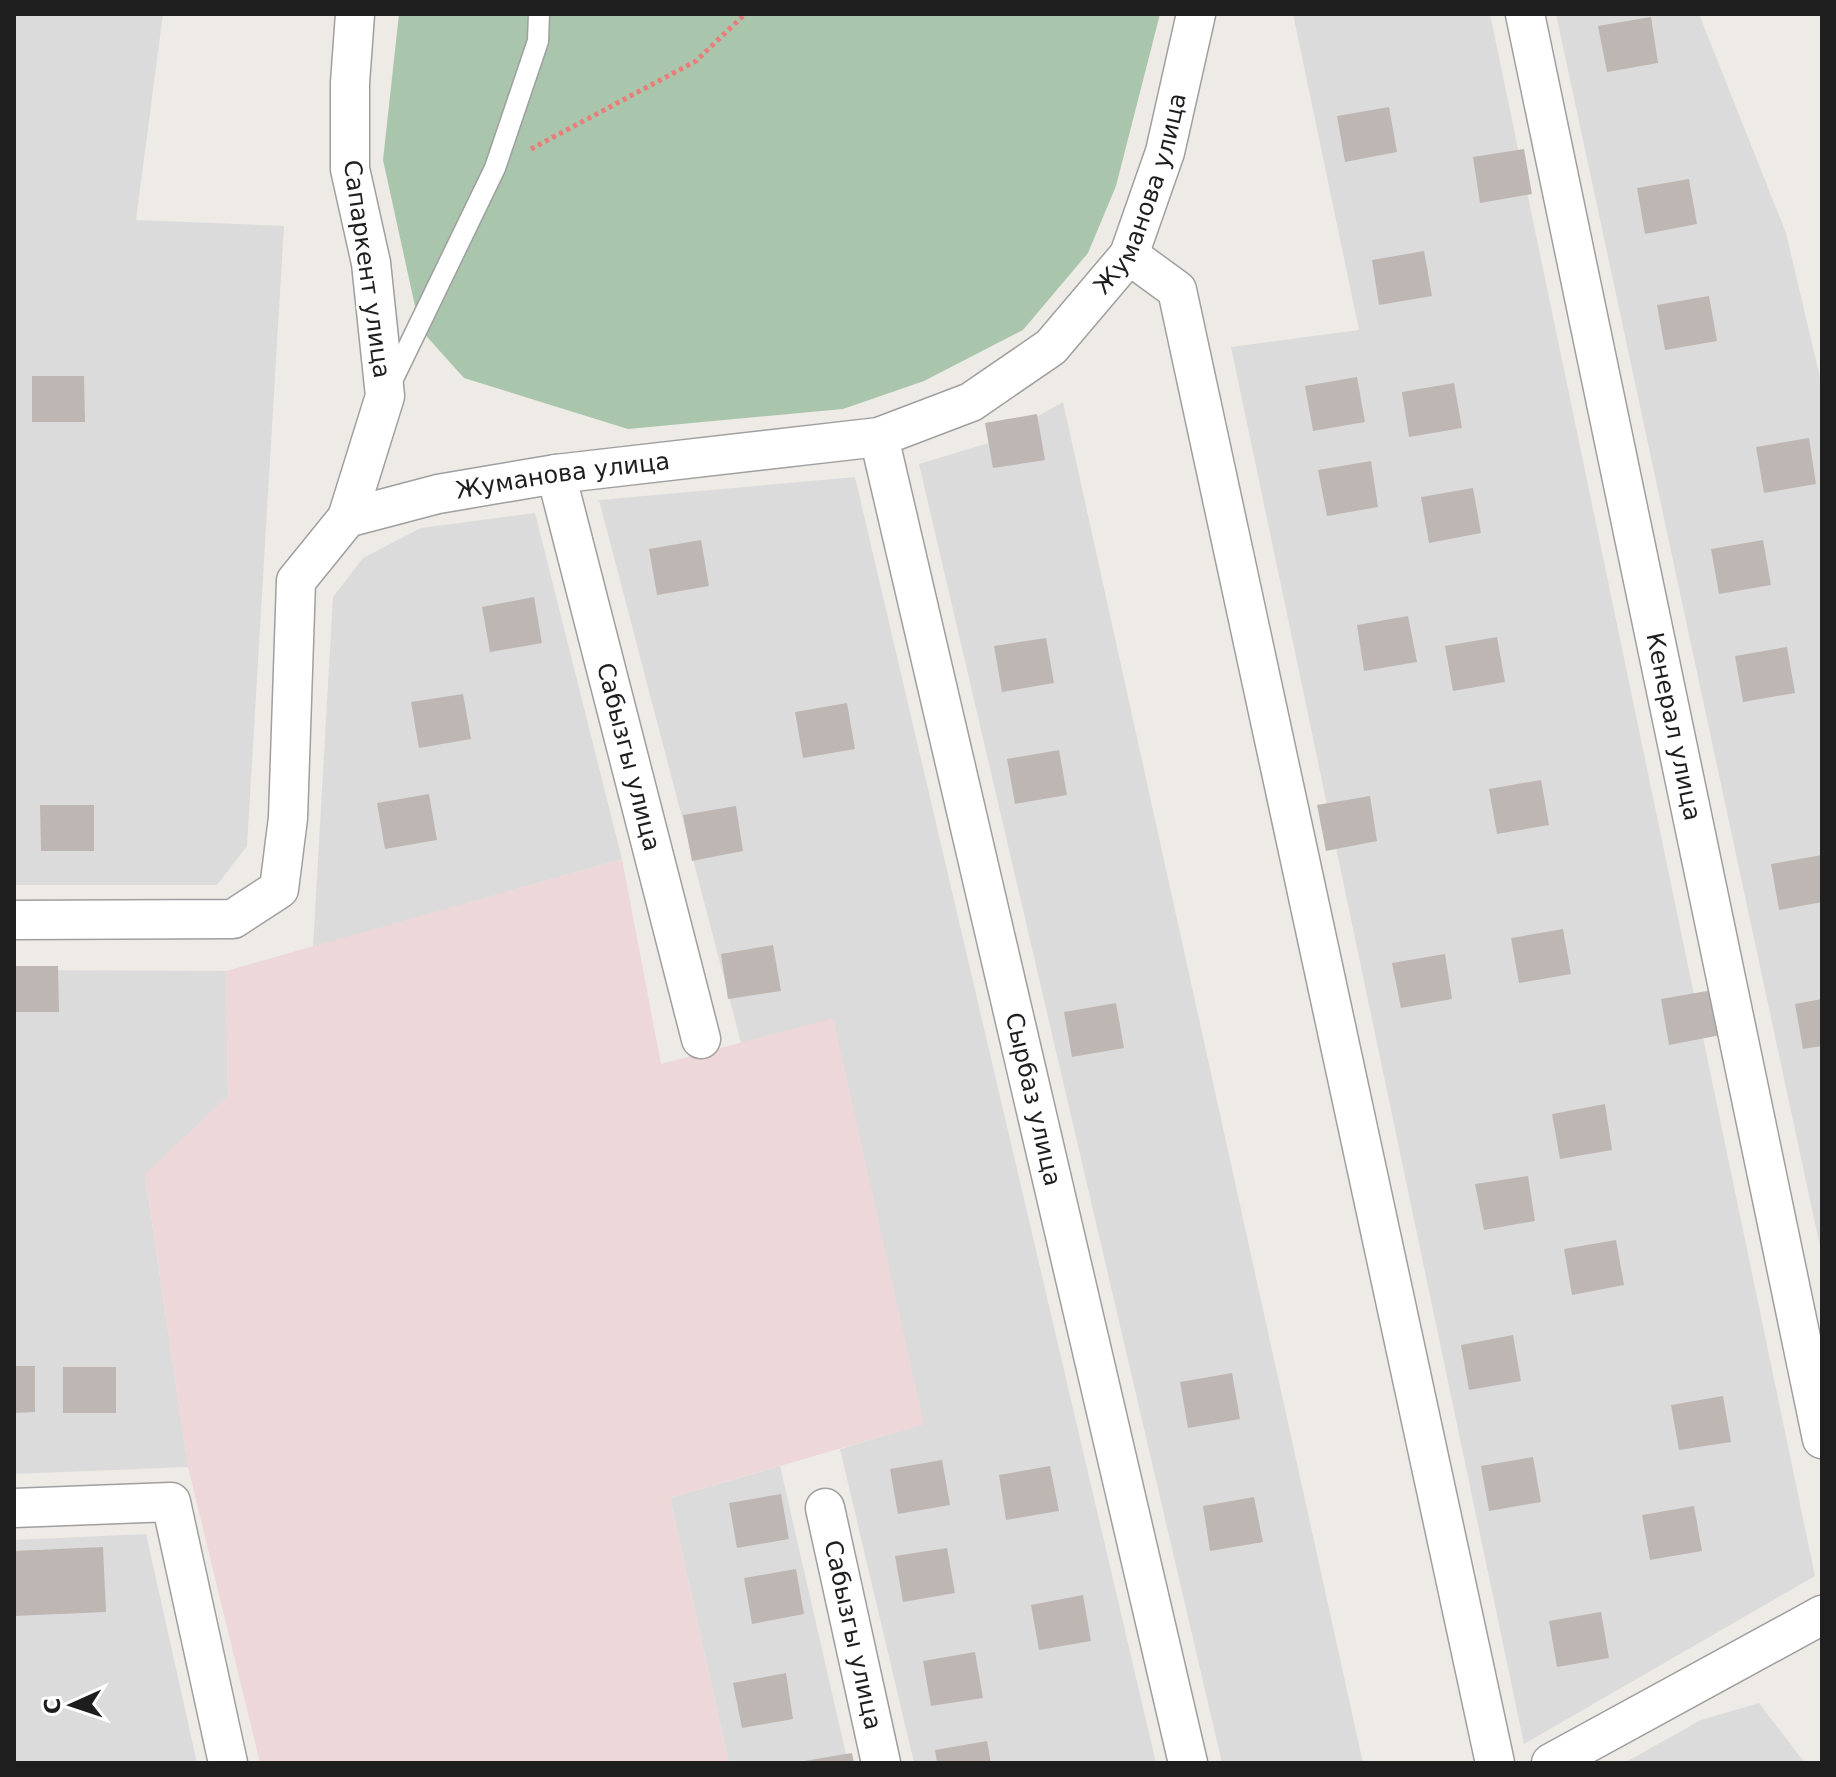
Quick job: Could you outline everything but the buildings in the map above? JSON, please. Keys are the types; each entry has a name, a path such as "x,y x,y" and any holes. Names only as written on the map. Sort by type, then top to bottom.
{"street":[{"name":"Сапаркент улица","path":"347,518 385,396 371,263 350,169 350,83 355,14"},
{"name":"Жуманова улица","path":"347,518 438,494 556,474 879,437 971,402 1051,347 1129,255 1165,152 1196,14"},
{"name":"Кенерал улица","path":"1525,14 1822,1439"},
{"path":"1129,255 1177,290 1495,1763"},
{"name":"Сырбаз улица","path":"879,437 1188,1763"},
{"name":"Сабызгы улица","path":"556,474 701,1039"},
{"path":"14,920 233,919 279,889 288,818 296,581 347,518"},
{"path":"14,1508 171,1502 228,1763"},
{"name":"Сабызгы улица","path":"825,1508 881,1763"},
{"path":"1551,1763 1822,1615"}],"lane":[{"path":"385,396 495,168 538,41 539,14"}],"path":[{"path":"495,168 696,61 745,14"}],"shaded area":[{"path":"14,14 163,14 136,220 284,226 247,846 217,885 14,885"},
{"path":"1293,14 1490,14 1815,1576 1524,1744 1231,347 1359,330"},
{"path":"1556,14 1699,14 1786,233 1822,386 1822,1256"},
{"path":"1063,402 1363,1763 1222,1763 919,464 992,442"},
{"path":"855,477 1156,1763 914,1763 840,1449 923,1424 833,1019 741,1043 599,500"},
{"path":"535,513 622,859 313,947 333,597 363,558 421,528"},
{"path":"622,859 661,1064 833,1018 924,1424 670,1498 729,1763 260,1763 188,1467 145,1174 228,1096 226,971"},
{"path":"14,970 226,971 228,1096 145,1175 188,1467 14,1474"},
{"path":"780,1466 848,1763 729,1763 670,1498"},
{"path":"146,1534 197,1763 14,1763 14,1540"},
{"path":"1759,1703 1805,1763 1624,1763 1701,1720"}],"green space":[{"path":"399,14 1160,14 1116,186 1088,253 1023,330 924,381 843,409 628,429 464,378 420,329 383,160"}]}
